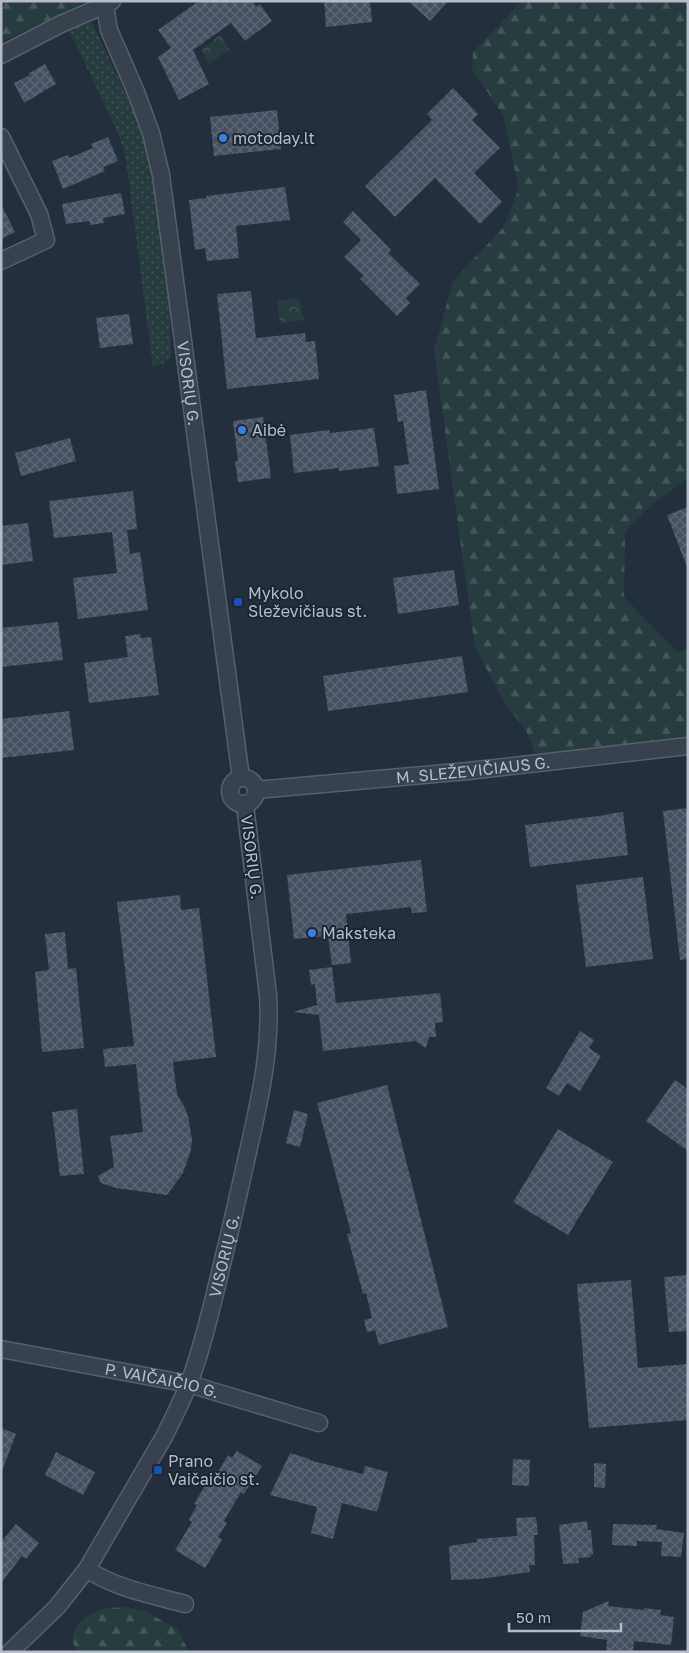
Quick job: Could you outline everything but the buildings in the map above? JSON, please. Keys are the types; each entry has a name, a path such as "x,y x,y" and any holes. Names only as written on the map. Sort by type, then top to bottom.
{"street":[{"path":"1,55 61,24 109,3"},
{"name":"VISORIŲ G.","path":"109,3 109,30 151,132 160,175 241,778"},
{"path":"1,137 39,214 46,240 1,261"},
{"name":"M. SLEŽEVIČIAUS G.","path":"256,790 468,771 688,746"},
{"path":"241,778 253,782 256,790 254,800 245,804 236,803 230,793 231,785 234,781 241,778"},
{"name":"VISORIŲ G.","path":"10,1652 57,1607 87,1569 165,1435 189,1384 208,1322 261,1094 270,1020 245,804"},
{"name":"P. VAIČAIČIO G.","path":"1,1349 189,1384 319,1423"},
{"path":"87,1569 97,1576 112,1582 185,1604"}],"green space":[{"path":"1,1 81,1 81,4 62,15 40,23 1,42"},
{"path":"522,1 688,1 688,478 649,507 625,532 624,597 678,653 688,649 688,740 536,756 526,730 506,705 475,648 434,350 453,281 503,228 519,188 503,115 472,69 473,52"},
{"path":"62,15 92,23 135,112 151,164 169,293 171,357 153,367 125,153 114,124"},
{"path":"220,35 230,49 209,64 202,50"},
{"path":"299,298 304,320 280,323 277,301"},
{"path":"127,1607 147,1612 178,1630 189,1652 78,1652 73,1638 78,1625 83,1620 96,1611"}],"place":[{"name":"motoday.lt","path":"223,138"},
{"name":"Aibė","path":"242,430"},
{"name":"Mykolo Sleževičiaus st.","path":"238,602"},
{"name":"Maksteka","path":"312,933"},
{"name":"Prano Vaičaičio st.","path":"158,1470"}]}
